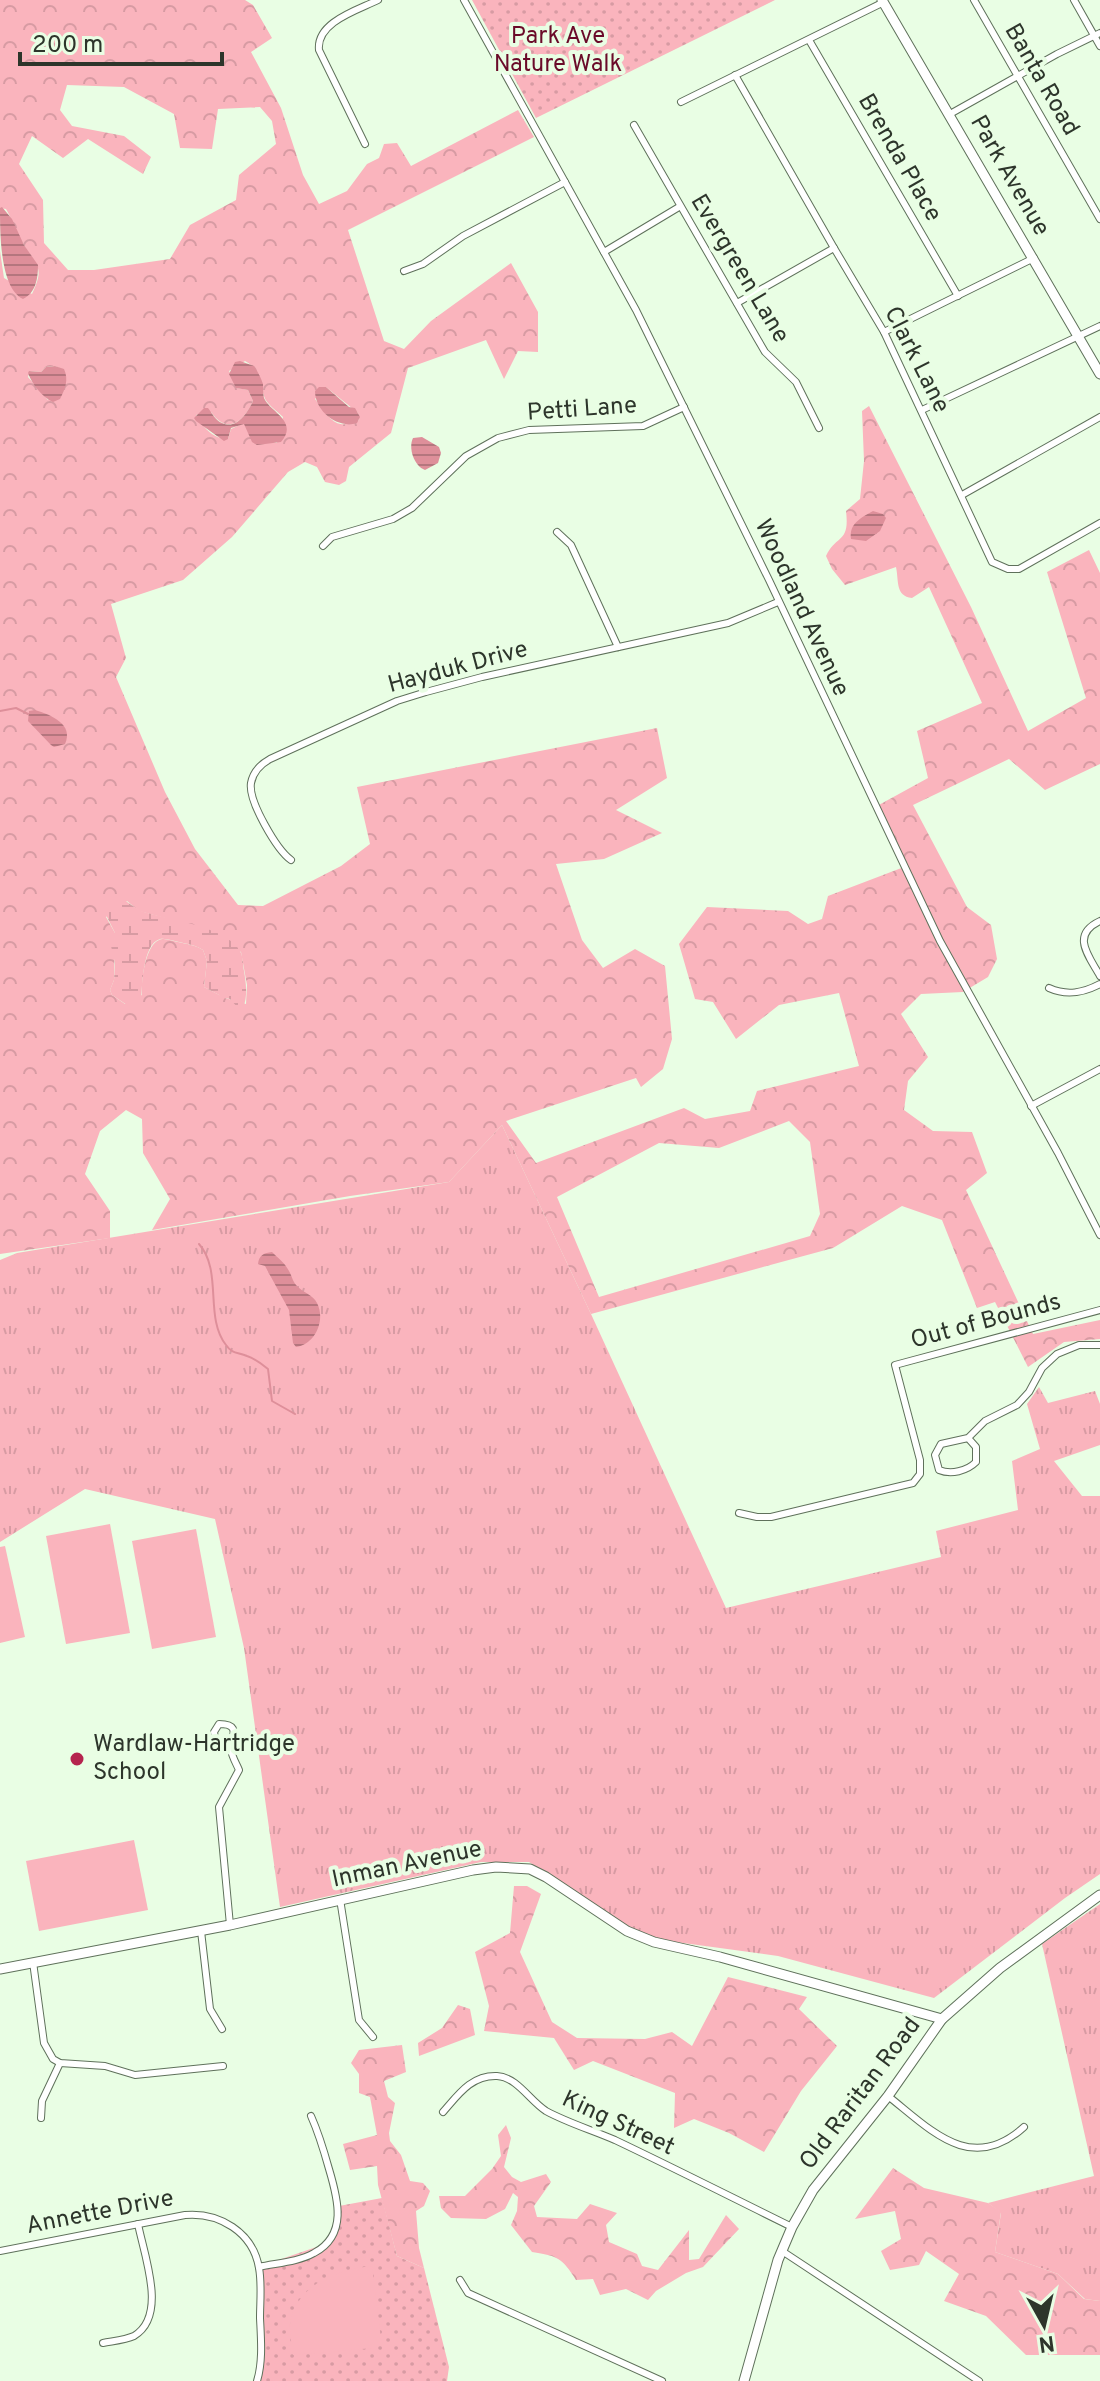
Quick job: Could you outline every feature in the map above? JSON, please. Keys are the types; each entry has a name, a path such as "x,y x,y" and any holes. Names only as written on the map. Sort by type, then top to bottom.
{"main road":[{"name":"Park Avenue","path":"883,1 1100,374"},
{"name":"Inman Avenue","path":"0,1969 201,1931 496,1867 530,1869 627,1931 654,1942 720,1957 942,2019"},
{"name":"Old Raritan Road","path":"744,2381 782,2251 813,2190 888,2096 942,2019 1010,1960 1100,1895"}],"street":[{"path":"365,144 318,44 327,28 338,19 378,0"},
{"name":"Woodland Avenue","path":"464,0 604,252 684,407 940,941 1100,1235"},
{"name":"Banta Road","path":"974,0 1100,219"},
{"path":"1074,0 1098,35 1100,46"},
{"path":"681,102 883,1"},
{"path":"950,114 1057,54 1098,35"},
{"name":"Brenda Place","path":"809,40 958,296"},
{"name":"Clark Lane","path":"735,75 884,332 988,556 997,565 1008,569 1025,567 1100,523"},
{"name":"Evergreen Lane","path":"634,125 765,352 796,382 819,428"},
{"path":"404,271 423,264 463,236 565,182"},
{"path":"604,252 679,207"},
{"path":"737,303 834,248"},
{"path":"884,332 1034,258"},
{"path":"922,410 1100,326"},
{"name":"Petti Lane","path":"323,546 332,537 403,514 424,499 466,456 498,438 529,430 643,426 684,407"},
{"path":"962,495 1100,417"},
{"path":"557,532 571,545 618,647"},
{"name":"Hayduk Drive","path":"291,860 276,846 252,793 252,778 263,763 397,701 482,677 728,623 778,602"},
{"path":"1100,921 1089,927 1083,941 1100,976"},
{"path":"1049,988 1076,993 1100,984"},
{"path":"1031,1106 1100,1069"},
{"name":"Out of Bounds","path":"739,1513 771,1517 913,1483 920,1474 920,1460 895,1365 1100,1310"},
{"path":"968,1438 976,1447 976,1462 970,1468 956,1472 939,1470 935,1459 938,1447 968,1438 985,1421 1024,1400 1048,1360 1068,1348 1100,1345"},
{"path":"230,1925 219,1807 239,1770 231,1749"},
{"path":"340,1899 359,2020 373,2037"},
{"path":"201,1931 210,2009 222,2029"},
{"path":"33,1962 44,2043 53,2059 60,2063 105,2066 135,2075 223,2066"},
{"path":"41,2118 42,2101 60,2063"},
{"name":"King Street","path":"443,2112 472,2082 480,2078 504,2077 544,2110 613,2139 792,2227"},
{"path":"888,2096 943,2140 962,2146 999,2144 1024,2127"},
{"path":"259,2267 315,2253 330,2239 337,2225 337,2196 321,2139 311,2116"},
{"name":"Annette Drive","path":"0,2251 192,2214 219,2219 237,2229 246,2239 259,2267 261,2363 257,2381"},
{"path":"103,2343 131,2338 143,2329 153,2309 138,2224"},
{"path":"782,2251 979,2381"},
{"path":"460,2280 468,2293 662,2381"}],"green space":[{"path":"0,0 245,0 253,5 272,38 251,52 281,108 303,175 319,204 347,191 367,164 379,158 384,144 397,143 411,166 518,110 534,137 348,230 384,341 404,349 431,321 511,263 538,312 538,352 518,351 504,379 486,340 408,368 391,433 349,467 346,481 339,485 325,482 317,467 305,462 288,472 232,537 183,580 111,604 126,658 116,677 165,792 195,849 238,905 263,906 341,866 370,844 357,787 657,728 667,778 616,810 662,833 604,859 556,864 582,940 603,968 635,949 665,966 672,1039 663,1069 641,1087 636,1078 506,1121 536,1163 684,1108 705,1119 750,1111 757,1091 859,1066 839,993 779,1005 736,1039 713,1002 695,999 679,944 707,907 788,911 808,924 822,919 828,896 904,867 877,806 928,778 917,731 982,703 929,587 912,598 907,597 900,591 896,567 845,585 826,556 844,534 846,511 860,499 864,461 862,411 869,406 971,607 1028,731 1086,698 1047,572 1089,550 1100,573 1100,764 1045,790 1009,759 913,805 967,907 991,925 997,959 988,977 963,992 921,994 901,1014 928,1057 908,1081 904,1110 933,1131 972,1132 987,1173 966,1190 1033,1334 1100,1320 1100,1339 1064,1342 1028,1367 995,1302 977,1308 942,1220 902,1206 833,1248 591,1314 502,1125 449,1182 152,1230 170,1199 143,1153 142,1119 126,1110 100,1131 85,1174 110,1211 110,1238 0,1254 0,251 4,278 32,294 39,272 6,209 0,208","holes":["67,85 124,87 174,114 180,148 212,149 218,109 260,107 272,121 276,144 239,175 236,200 190,225 170,259 94,270 68,270 44,243 43,200 19,164 32,136 63,158 88,139 143,174 151,157 124,136 72,126 60,110","245,361 257,372 267,402 283,417 277,443 269,442 244,423 231,429 228,439 213,435 202,424 196,415 211,412 217,419 229,424 245,415 253,401 248,390 237,388 229,371","55,366 64,370 48,400 28,377 30,371 41,372 46,367","326,387 358,413 359,420 344,424 333,421 315,399","127,901 139,911 165,918 241,952 247,985 246,1004 204,987 207,961 203,950 163,939 154,944 147,956 142,995 125,1004 110,990 114,980 115,933 106,917","789,1121 810,1142 820,1214 810,1236 599,1297 557,1197 659,1143 719,1148"]},
{"name":"Park Ave Nature Walk","path":"472,0 775,0 536,118"},
{"path":"118,897 144,912 212,931 234,944 242,955 246,995 243,1008 239,1009 230,999 223,1000 204,987 207,961 203,950 165,939 154,943 146,958 141,1004 130,1007 112,995 110,990 115,963 111,946 115,933 101,905 103,900"},
{"path":"502,1125 726,1608 941,1557 936,1531 1018,1510 1012,1461 1040,1449 1027,1404 1039,1387 1048,1403 1095,1391 1100,1404 1100,1445 1054,1461 1082,1496 1100,1496 1100,1874 934,1998 778,1956 661,1940 629,1927 529,1862 481,1862 280,1907 244,1648 215,1519 85,1489 0,1542 0,1260 17,1253 449,1182"},
{"path":"110,1524 130,1633 66,1644 46,1536"},
{"path":"196,1529 216,1637 152,1649 132,1541"},
{"path":"5,1546 25,1637 0,1643 0,1547"},
{"path":"134,1840 148,1910 39,1931 26,1861"},
{"path":"514,1886 527,1886 541,1894 520,1952 552,2022 577,2038 645,2039 672,2032 692,2046 728,1977 807,1997 799,2009 837,2046 801,2091 764,2152 694,2119 674,2128 675,2093 593,2061 574,2070 554,2038 484,2031 489,2006 475,1952 510,1933"},
{"path":"1100,1904 1100,2301 1085,2299 1058,2274 995,2252 1001,2213 988,2203 1094,2176 1042,1944"},
{"path":"458,2005 470,2009 475,2035 419,2056 418,2043 442,2028"},
{"path":"402,2045 406,2072 384,2081 388,2097 395,2103 389,2133 410,2181 423,2183 430,2191 424,2206 416,2211 424,2268 397,2256 378,2185 377,2166 350,2170 343,2144 377,2135 370,2097 359,2093 359,2074 351,2063 359,2050"},
{"path":"506,2125 511,2138 504,2167 521,2182 546,2174 551,2182 534,2206 537,2217 577,2219 590,2204 617,2213 606,2225 609,2242 637,2254 642,2266 658,2270 689,2230 689,2260 699,2259 726,2215 739,2229 703,2267 656,2291 648,2300 626,2289 600,2295 593,2279 576,2280 558,2259 532,2252 511,2225 517,2211 518,2197 513,2193 505,2209 486,2219 451,2218 441,2208 439,2196 465,2196 492,2169 501,2156 498,2135"},
{"path":"893,2168 924,2188 988,2203 1001,2212 995,2252 1058,2274 1084,2299 1100,2301 1100,2355 1026,2355 986,2316 944,2301 959,2274 926,2251 919,2265 890,2270 881,2251 901,2239 895,2211 855,2219"},
{"path":"382,2198 397,2256 424,2268 449,2367 447,2381 257,2381 264,2356 261,2266 328,2243 339,2206"},
{"path":"372,2266 381,2339 373,2348 293,2355 290,2324 300,2299 309,2289 332,2276"}],"shaded area":[{"path":"2,207 38,265 37,280 23,299 10,284 3,259 0,232"},
{"path":"235,362 254,366 263,384 264,398 282,417 287,428 281,442 257,445 252,442 244,424 231,428 228,439 224,441 194,418 204,408 227,425 245,415 253,401 248,390 236,388 229,374"},
{"path":"55,366 64,369 66,381 60,399 53,402 38,390 28,373"},
{"path":"326,387 349,407 355,408 360,417 357,423 342,423 328,417 316,398 315,391"},
{"path":"422,437 439,447 441,453 438,463 425,470 415,461 411,447 413,438"},
{"path":"873,511 886,518 880,531 866,541 851,539 854,525"},
{"path":"35,710 64,726 65,744 54,747 28,721 29,711"},
{"path":"272,1252 286,1266 296,1285 315,1300 319,1310 317,1331 303,1345 296,1347 293,1343 289,1310 265,1266 258,1264 262,1255"}],"waterway":[{"path":"0,711 16,708 28,714"},
{"path":"199,1244 210,1267 216,1321 226,1345 268,1369 272,1401 295,1414"}],"place":[{"name":"Wardlaw-Hartridge School","path":"77,1759"}]}
